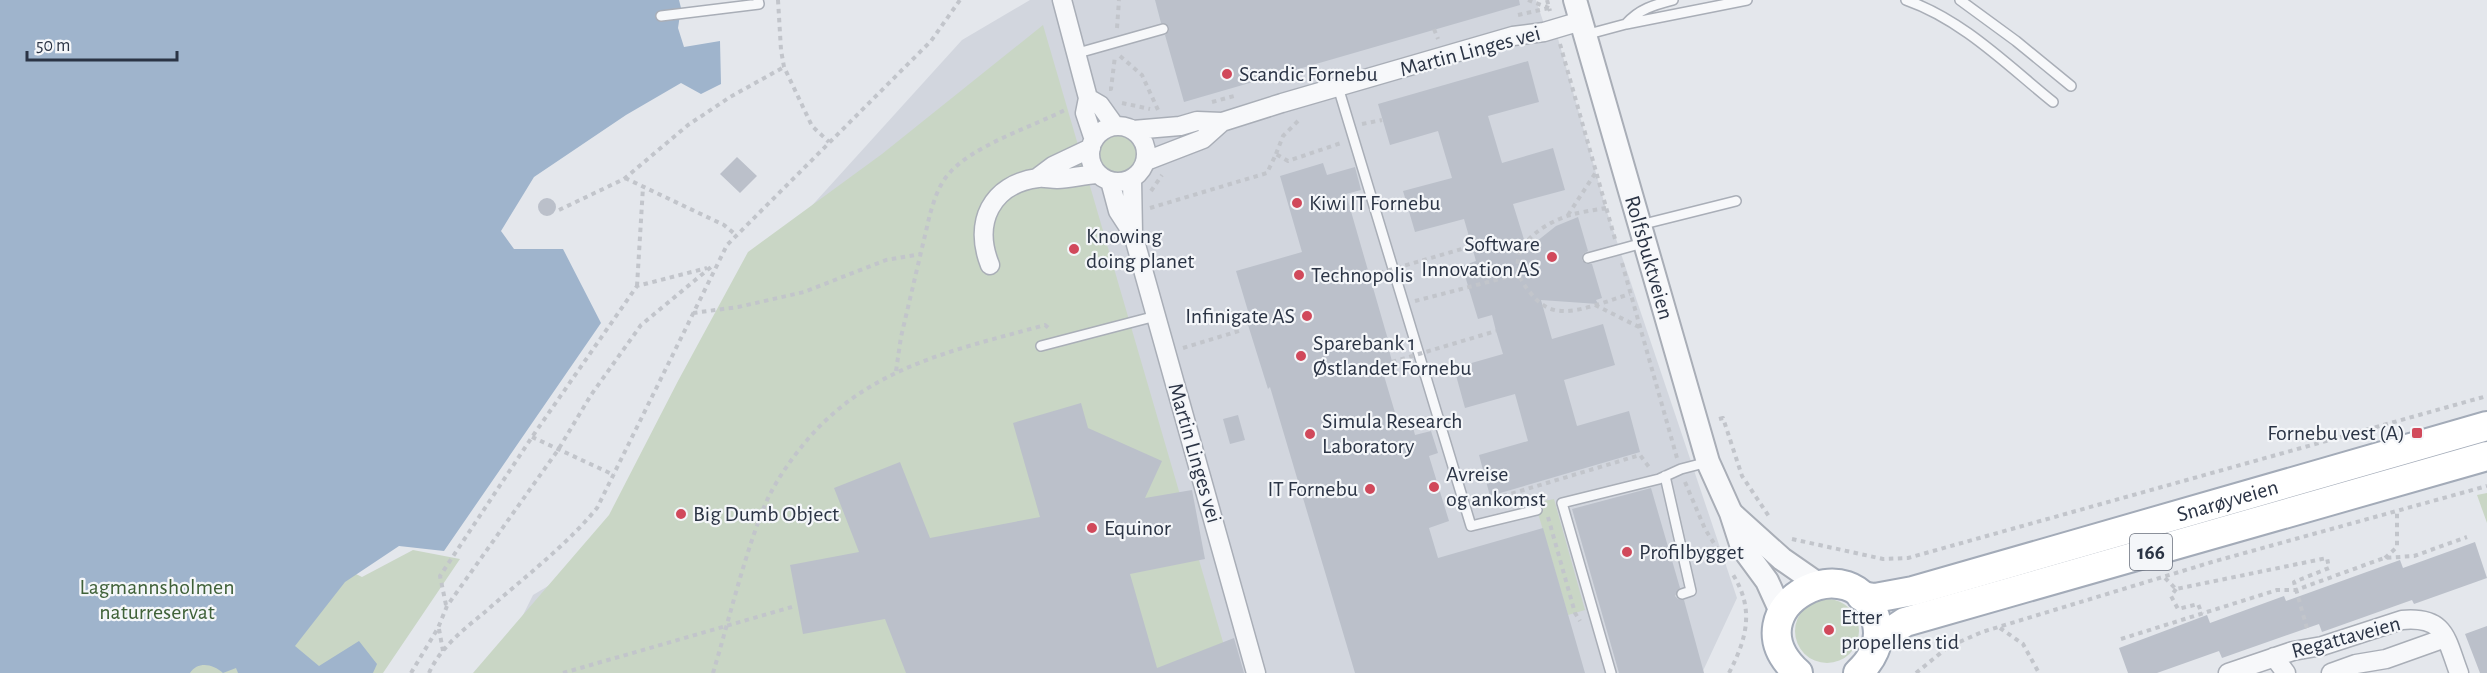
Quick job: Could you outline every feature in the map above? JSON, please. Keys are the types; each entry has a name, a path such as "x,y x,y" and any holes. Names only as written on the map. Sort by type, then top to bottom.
{"main road":[{"name":"Snarøyveien","path":"1861,596 1875,598 1913,591 2487,426"},
{"name":"Snarøyveien","path":"1878,640 1905,622 2487,456"},
{"name":"166","path":"1818,584 1845,586 1861,596"},
{"path":"1787,667 1778,635 1782,614 1796,595 1818,584"},
{"path":"1861,596 1875,616 1878,640"},
{"name":"166","path":"1858,673 1871,658 1878,640"}],"street":[{"path":"1062,0 1088,98 1085,113 1093,144 1092,163 1104,177"},
{"name":"Martin Linges vei","path":"1133,130 1180,126 1197,122 1222,122 1523,33 1544,32 1580,19"},
{"name":"Rolfsbuktveien","path":"1580,19 1708,462 1731,513 1742,547 1767,581 1782,614"},
{"path":"1088,98 1101,105 1115,126"},
{"name":"Martin Linges vei","path":"1146,161 1203,139 1222,122"},
{"path":"990,265 982,238 985,219 1001,195 1010,188 1037,178 1053,166 1093,144 1103,130 1115,126 1133,130 1144,143 1146,161 1132,179 1120,182 1104,177 1037,178"},
{"name":"Martin Linges vei","path":"1104,177 1118,211 1133,234"},
{"name":"Martin Linges vei","path":"1132,179 1133,234 1256,673"},
{"name":"Rolfsbuktveien","path":"1731,513 1782,559 1818,584"},
{"name":"Regattaveien","path":"2228,673 2274,657 2322,646 2412,619 2437,624 2459,673"},
{"name":"Regattaveien","path":"2331,673 2356,664 2386,658 2445,638"},
{"name":"Regattaveien","path":"2274,657 2286,673"}],"lane":[{"path":"661,16 759,4 758,0"},
{"path":"1626,24 1634,15 1648,7 1672,0"},
{"path":"1580,19 1626,24 1748,0"},
{"path":"1906,0 1934,11 1965,31 2053,102"},
{"path":"1960,0 2016,41 2070,86"},
{"path":"1077,53 1163,29"},
{"path":"1338,87 1470,526 1538,510"},
{"path":"1588,258 1618,250 1643,233 1736,201"},
{"path":"1041,346 1156,316"},
{"path":"1611,673 1600,623 1562,503 1662,477 1708,462"},
{"path":"1662,477 1691,591 1682,594"}],"path":[{"path":"778,0 784,67 812,126 829,142"},
{"path":"429,673 443,651 461,632 587,521 597,508 714,267 736,235 931,41 960,0"},
{"path":"1528,0 1550,8"},
{"path":"1547,0 1681,469 1694,506 1725,562"},
{"path":"1434,29 1438,40"},
{"path":"1115,51 1142,75 1158,111"},
{"path":"559,210 625,178 688,124 784,67"},
{"path":"896,371 898,352 921,255 936,196 945,177 958,164 986,147 1088,98"},
{"path":"1133,213 1267,173 1283,136 1304,116"},
{"path":"1276,154 1288,161 1353,139"},
{"path":"1568,216 1596,172"},
{"path":"625,178 724,225 736,235"},
{"path":"447,606 440,576 532,437 638,286 643,187"},
{"path":"1606,208 1568,216 1537,232 1524,244 1516,258 1519,274 1522,284 1540,304 1563,311 1630,294"},
{"path":"1362,278 1472,246"},
{"path":"693,313 738,308 804,292 886,260 921,255"},
{"path":"638,286 714,267"},
{"path":"411,673 438,628 447,606 558,450 591,395 641,325 714,267"},
{"path":"1403,304 1519,274"},
{"path":"1595,304 1640,328"},
{"path":"713,673 762,512 784,469 809,436 831,414 861,391 896,371 959,348 1045,325 1065,340"},
{"path":"1167,353 1242,330"},
{"path":"1392,362 1496,331"},
{"path":"1786,537 1883,559 1908,558 2487,396"},
{"path":"1719,419 1722,418 1743,476 1772,520"},
{"path":"532,437 614,475"},
{"path":"1464,508 1640,455 1662,477"},
{"path":"1916,673 1948,647 1999,627 2212,562 2487,486"},
{"path":"1538,510 1545,510 1575,613 1581,623 1600,623"},
{"path":"2384,558 2397,547 2397,511"},
{"path":"2121,639 2277,590 2296,590 2384,558 2414,556 2467,537"},
{"path":"2202,614 2198,604 2178,609 2172,596 2176,589 2327,558 2329,568 2294,582 2312,647"},
{"path":"1729,673 1742,645 1747,620 1741,593 1730,570"},
{"path":"2165,578 2176,589"},
{"path":"563,673 792,608"},
{"path":"1999,627 2023,645 2039,673"},
{"path":"438,628 443,651"}],"shaded area":[{"path":"1030,0 1536,0 1546,30 1555,28 1607,212 1737,598 1702,673 494,673 533,595 610,549 788,232 962,40"}],"green space":[{"path":"1043,25 1232,673 473,673 609,515 748,252 882,154"},
{"path":"1118,135 1132,141 1138,155 1132,169 1118,175 1104,169 1098,155 1104,141"},
{"path":"2487,493 2487,523 2477,495"},
{"path":"1554,499 1585,610 1568,615 1535,503"},
{"path":"413,550 460,559 383,673 0,673 312,552 362,577"},
{"path":"1827,599 1845,604 1850,608 1854,613 1859,631 1854,649 1850,654 1845,658 1827,663 1809,658 1804,654 1800,649 1795,631 1800,613 1804,608 1809,604"}],"water":[{"path":"0,0 679,0 681,8 678,28 684,47 720,41 721,84 701,94 681,83 626,115 534,177 501,231 514,249 563,249 601,323 444,551 399,546 345,582 295,646 319,666 359,641 377,664 373,673 238,673 236,668 223,673 215,668 201,665 190,673 0,673"}],"building":[{"name":"Scandic Fornebu","path":"1155,0 1519,0 1520,5 1184,102 1165,35 1169,27 1161,23"},
{"path":"1528,61 1539,102 1488,116 1502,163 1553,148 1565,190 1513,204 1527,249 1556,226 1578,217 1588,251 1583,254 1582,260 1586,264 1592,264 1602,298 1596,300 1598,304 1541,300 1552,339 1603,324 1615,365 1564,380 1577,426 1629,411 1640,452 1490,496 1479,455 1528,441 1515,394 1465,408 1454,368 1503,354 1492,315 1478,319 1462,266 1476,261 1464,219 1415,232 1403,191 1452,178 1438,131 1390,145 1378,104"},
{"path":"737,157 757,176 740,193 720,174"},
{"name":"IT Fornebu","path":"1323,163 1327,175 1355,167 1361,190 1346,194 1391,350 1389,350 1393,365 1382,369 1399,426 1412,423 1415,435 1431,431 1438,453 1429,456 1449,521 1429,528 1438,558 1543,528 1585,673 1355,673 1270,387 1268,389 1244,312 1248,311 1236,271 1302,252 1280,176"},
{"path":"547,198 553,201 556,207 553,213 547,216 541,213 538,207 541,201"},
{"name":"Equinor","path":"1081,403 1088,428 1162,461 1145,498 1192,490 1205,559 1130,574 1157,668 1234,638 1244,673 906,673 885,619 803,634 790,565 859,552 834,488 900,462 930,538 1040,517 1013,423"},
{"path":"1238,415 1245,440 1230,444 1223,419"},
{"name":"Profilbygget","path":"1651,488 1680,588 1675,596 1684,600 1704,673 1619,673 1572,509"},
{"path":"2475,542 2487,578 2414,604 2412,600 2322,632 2319,624 2222,658 2219,651 2157,673 2128,673 2119,648 2207,615 2210,623 2284,596 2286,601 2400,560 2403,568"},
{"path":"2487,626 2487,673 2480,673 2465,634"}],"place":[{"name":"Scandic Fornebu","path":"1227,74"},
{"name":"Kiwi IT Fornebu","path":"1297,203"},
{"name":"Knowing doing planet","path":"1074,249"},
{"name":"Software Innovation AS","path":"1552,257"},
{"name":"Technopolis","path":"1299,275"},
{"name":"Infinigate AS","path":"1307,316"},
{"name":"Sparebank 1 Østlandet Fornebu","path":"1301,356"},
{"name":"Fornebu vest (A)","path":"2417,433"},
{"name":"Simula Research Laboratory","path":"1310,434"},
{"name":"Avreise og ankomst","path":"1434,487"},
{"name":"IT Fornebu","path":"1370,489"},
{"name":"Big Dumb Object","path":"681,514"},
{"name":"Equinor","path":"1092,528"},
{"name":"Profilbygget","path":"1627,552"},
{"name":"Etter propellens tid","path":"1829,630"}],"park label":[{"name":"Lagmannsholmen naturreservat","path":"157,600"}]}
